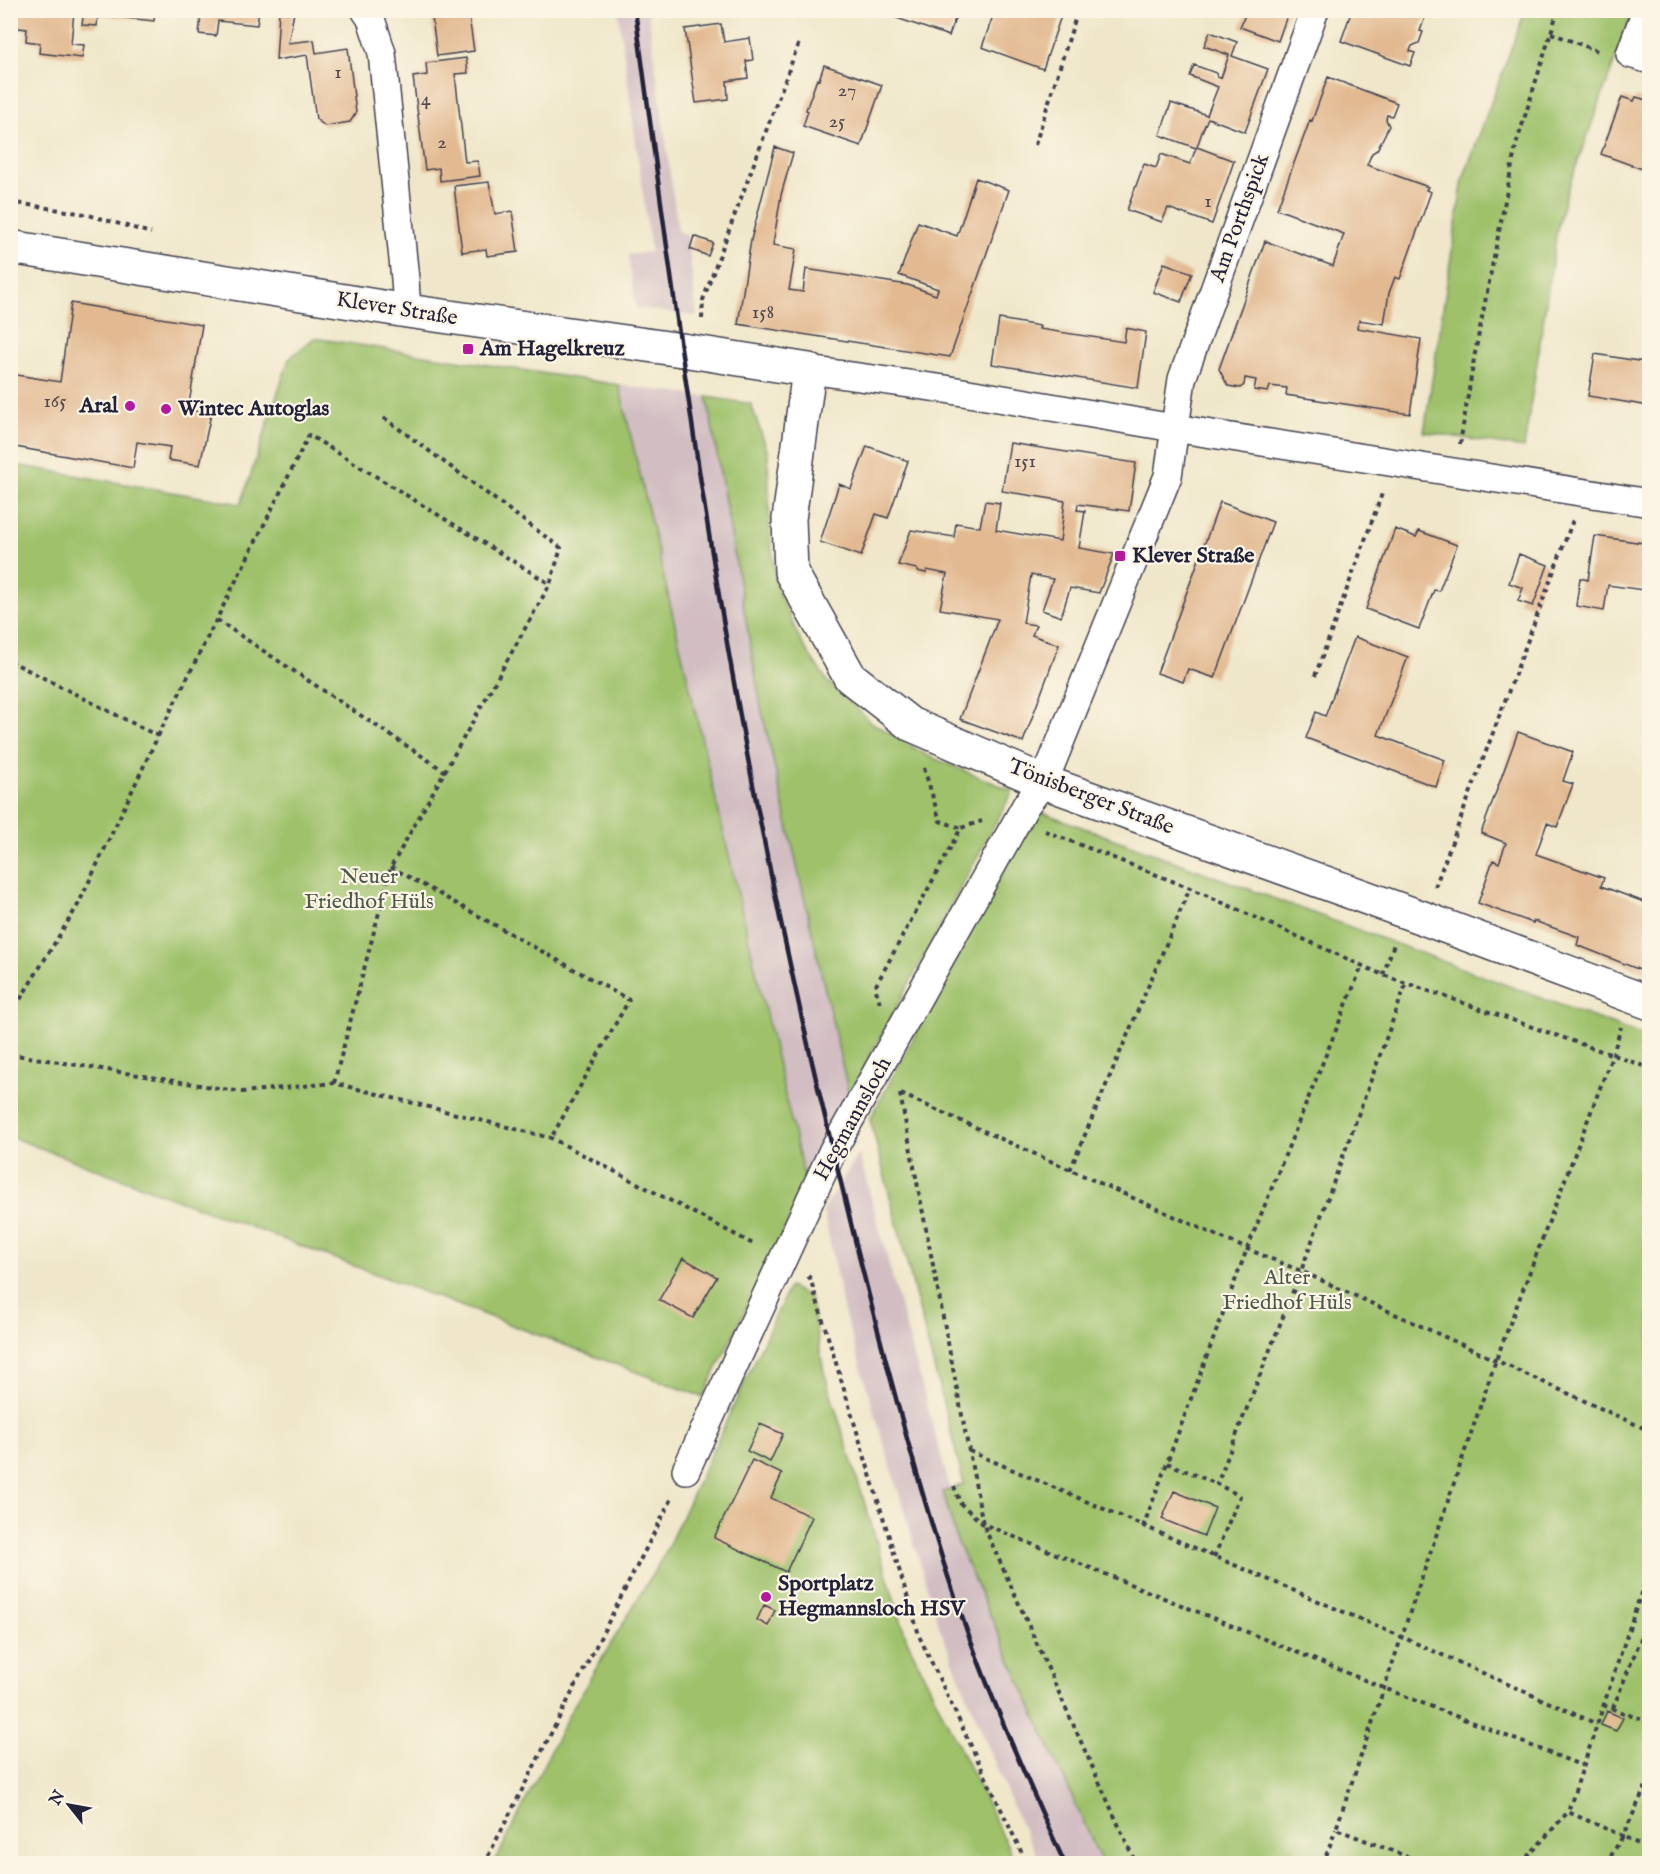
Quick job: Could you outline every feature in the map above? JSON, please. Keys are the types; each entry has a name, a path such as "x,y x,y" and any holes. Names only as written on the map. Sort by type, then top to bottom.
{"street":[{"path":"365,10 371,19 382,53 405,279 406,311"},
{"name":"Am Porthspick","path":"1174,428 1182,379 1315,10"},
{"path":"1640,57 1646,10"},
{"name":"Klever Straße","path":"10,247 406,311 945,389 1174,428 1650,503"},
{"name":"Tönisberger Straße","path":"809,370 789,519 791,572 850,677 910,724 1035,794 1423,918 1650,1003"},
{"path":"1035,794 1168,476 1174,428"},
{"name":"Hegmannsloch","path":"686,1470 833,1150 1035,794"}],"path":[{"path":"1035,145 1078,10"},
{"path":"1456,471 1475,352 1516,145 1558,10"},
{"path":"1551,33 1616,58 1640,57"},
{"path":"700,353 703,300 800,40"},
{"path":"334,1083 391,867 550,584 561,549 383,417"},
{"path":"10,1016 78,905 158,736 309,435 550,584"},
{"path":"1314,676 1394,462"},
{"path":"1423,918 1582,493"},
{"path":"217,620 446,772"},
{"path":"10,661 158,736"},
{"path":"910,724 940,821 961,828"},
{"path":"894,1044 875,987 961,828 1035,794"},
{"path":"1043,831 1190,888 1406,984 1650,1068"},
{"path":"391,867 629,1000 551,1138"},
{"path":"1070,1170 1190,888"},
{"path":"1143,1527 1247,1249 1362,966"},
{"path":"1217,1484 1301,1271 1406,984"},
{"path":"10,1054 242,1092 334,1083 551,1138 782,1260 810,1278 920,1638 1027,1863"},
{"path":"1323,1863 1496,1360 1613,1054"},
{"path":"906,1083 900,1094 983,1524 1136,1863"},
{"path":"900,1094 1301,1271 1650,1431"},
{"path":"969,1451 1402,1637 1597,1724"},
{"path":"1167,1463 1240,1496 1214,1557"},
{"path":"484,1863 686,1470"},
{"path":"954,1486 960,1503 983,1524 1582,1767"},
{"path":"1521,1863 1568,1812 1650,1566"},
{"path":"1613,1708 1650,1616"},
{"path":"1603,1705 1650,1723"},
{"path":"1606,1863 1623,1836 1650,1777"},
{"path":"1568,1812 1650,1850"},
{"path":"1336,1829 1426,1863"}],"shaded area":[{"path":"618,11 648,11 678,231 687,235 697,316 636,308 628,255 651,252"},
{"path":"619,385 707,397 761,707 849,1095 806,1185"},
{"path":"859,1154 950,1489 943,1492 958,1544 1102,1863 1041,1863 1016,1815 940,1629 844,1312 823,1210"}],"green space":[{"path":"1525,11 1633,11 1565,197 1557,230 1524,448 1424,432 1463,179"},
{"name":"Neuer Friedhof Hüls","path":"314,338 619,385 806,1185 703,1397 11,1137 10,464 241,504 289,359"},
{"path":"707,397 751,404 768,453 770,535 777,588 801,642 827,681 871,722 926,755 1013,791 849,1095 761,707"},
{"name":"Alter Friedhof Hüls","path":"1036,810 1649,1038 1649,1863 1102,1863 958,1544 943,1492 964,1484 870,1119"},
{"name":"Sportplatz Hegmannsloch HSV","path":"789,1287 810,1297 824,1372 907,1640 1016,1863 494,1864 570,1712 664,1555"}],"building":[{"path":"10,10 74,11 71,44 84,45 82,58 39,53 40,43 26,41 27,29 10,27"},
{"path":"84,10 155,10 154,21 98,15 97,26 82,25"},
{"path":"180,10 259,10 257,25 218,21 216,36 199,34 201,15"},
{"path":"431,10 468,10 474,51 437,56"},
{"path":"889,10 958,10 949,36 888,15"},
{"path":"995,10 1063,10 1043,69 982,47"},
{"path":"1247,10 1289,10 1278,41 1240,27"},
{"path":"1352,10 1422,10 1425,17 1420,31 1423,32 1419,43 1412,46 1410,51 1415,53 1410,66 1341,41"},
{"path":"279,12 294,13 288,43 314,40 316,53 348,48 356,113 350,122 325,126 316,119 307,55 276,60"},
{"path":"721,24 724,42 750,38 753,60 746,61 748,78 727,81 728,99 696,103 685,29"},
{"path":"1210,32 1237,42 1232,56 1268,69 1245,132 1208,118 1202,132 1197,147 1234,161 1212,224 1168,208 1162,222 1127,210 1144,164 1156,168 1161,154 1190,164 1196,148 1160,135 1171,103 1207,115 1218,87 1190,76 1194,65 1216,73 1217,77 1221,78 1229,55 1204,46"},
{"path":"466,58 468,73 455,74 465,162 478,161 480,176 440,181 439,168 425,170 413,77 427,75 426,63"},
{"path":"824,65 882,85 861,146 803,126 808,111 806,110"},
{"path":"1328,77 1397,103 1392,116 1387,115 1389,126 1367,165 1428,187 1426,190 1431,192 1400,279 1395,277 1389,293 1384,324 1359,320 1357,328 1421,339 1410,414 1286,395 1287,388 1270,386 1268,392 1254,390 1256,380 1245,378 1244,385 1240,388 1228,386 1219,369 1265,241 1333,266 1344,234 1277,209"},
{"path":"1622,97 1634,101 1636,97 1650,101 1650,172 1601,154"},
{"path":"775,147 793,153 781,195 773,245 796,249 789,290 803,292 806,269 908,285 936,295 938,289 899,275 918,222 957,236 976,178 1009,190 950,357 738,324 751,240"},
{"path":"489,182 495,214 512,211 518,252 487,256 486,249 462,252 454,186"},
{"path":"694,236 713,243 708,256 690,249"},
{"path":"1164,263 1192,273 1181,302 1153,292"},
{"path":"71,303 202,325 188,410 211,414 200,465 168,460 170,447 137,442 133,468 10,446 10,374 60,382"},
{"path":"999,319 1040,326 1039,329 1124,342 1126,328 1146,332 1138,388 992,364"},
{"path":"1595,354 1650,363 1650,406 1588,396"},
{"path":"1010,443 1136,463 1129,511 1078,504 1077,510 1085,511 1079,548 1114,554 1099,593 1070,588 1061,617 1042,610 1053,579 1031,575 1023,623 1036,625 1032,635 1059,645 1023,742 960,719 998,619 940,609 947,574 927,570 926,573 898,565 911,530 954,537 956,523 980,527 985,501 1000,503 996,530 1060,541 1065,501 1002,491"},
{"path":"867,446 908,461 888,518 876,514 861,556 820,542 839,484 851,489"},
{"path":"1220,502 1273,522 1215,678 1188,669 1183,682 1157,673"},
{"path":"1395,529 1416,537 1419,531 1457,545 1439,591 1434,590 1419,629 1366,609"},
{"path":"1595,536 1650,544 1650,591 1608,585 1604,611 1576,606 1580,578 1588,580"},
{"path":"1519,554 1548,565 1533,606 1518,601 1523,588 1509,583"},
{"path":"1355,637 1408,657 1378,735 1445,760 1436,787 1306,738 1316,712 1325,716 1326,714"},
{"path":"1518,732 1573,752 1563,781 1573,784 1557,827 1547,823 1536,854 1604,878 1601,886 1644,902 1650,890 1650,974 1577,945 1579,937 1478,903 1493,860 1499,863 1506,843 1481,833"},
{"path":"683,1258 717,1277 693,1318 659,1300"},
{"path":"760,1424 783,1434 770,1462 747,1451"},
{"path":"752,1460 782,1474 771,1498 812,1517 786,1572 714,1538"},
{"path":"1174,1491 1215,1508 1204,1536 1162,1519"},
{"path":"764,1605 775,1610 768,1626 757,1620"},
{"path":"1607,1711 1623,1718 1616,1731 1601,1725"}],"railway":[{"path":"635,10 682,353 721,609 760,819 813,1067 878,1330 943,1561 999,1714 1065,1864"}],"place":[{"name":"Am Hagelkreuz","path":"468,349"},
{"name":"Aral","path":"130,406"},
{"name":"Wintec Autoglas","path":"166,409"},
{"name":"Klever Straße","path":"1120,556"},
{"name":"Sportplatz Hegmannsloch HSV","path":"766,1597"}]}
